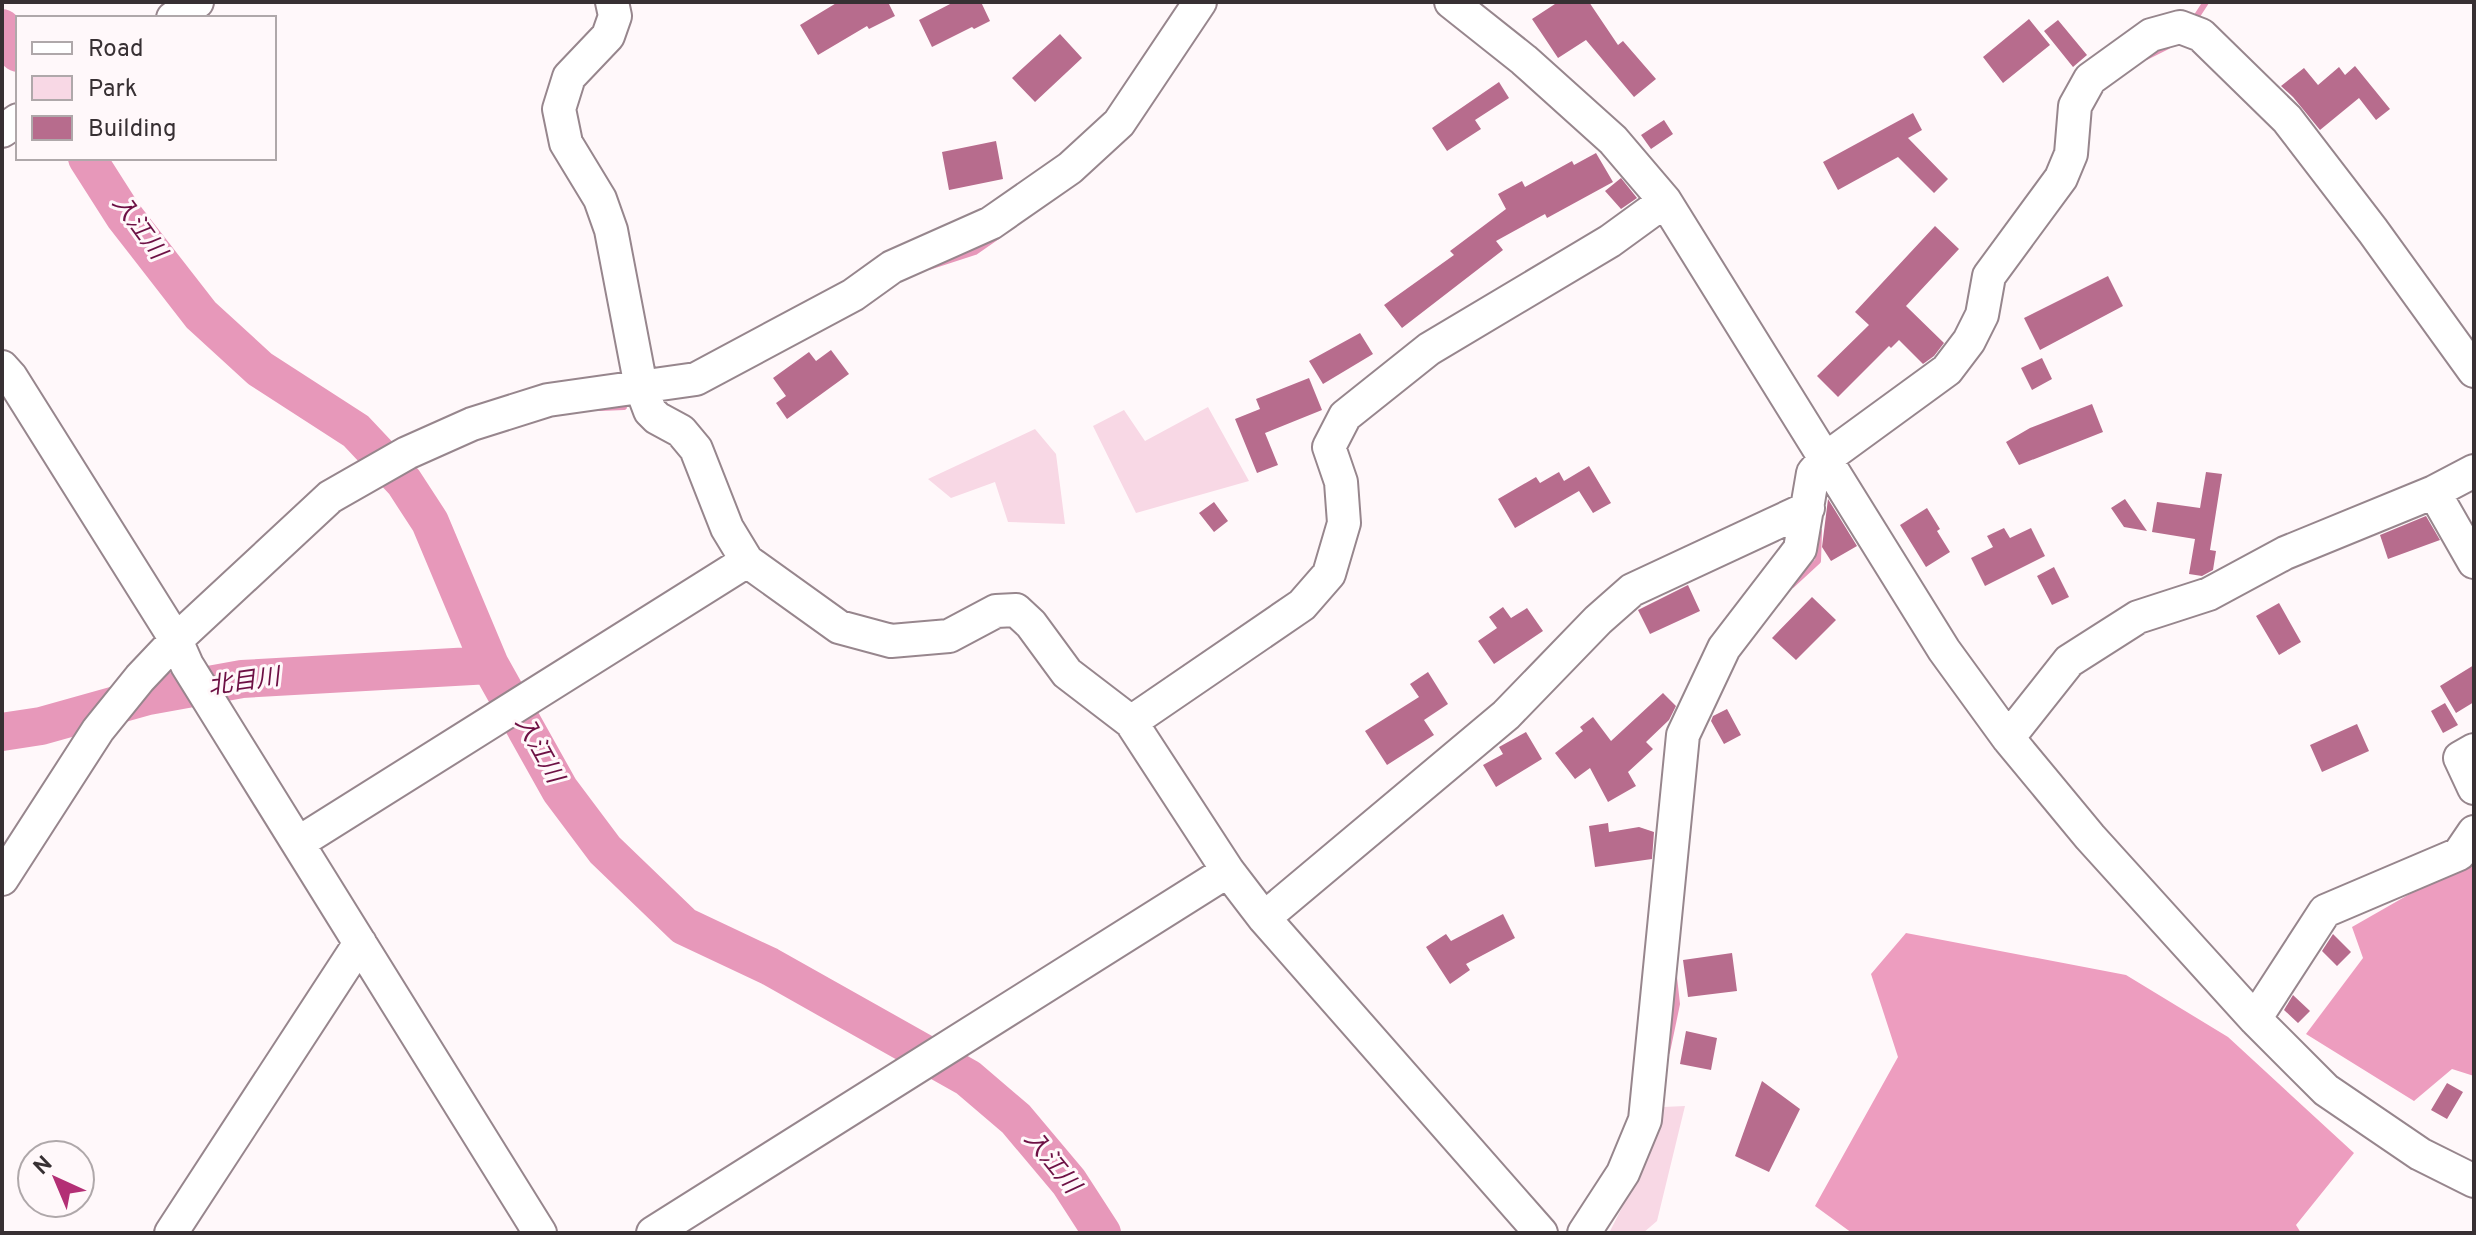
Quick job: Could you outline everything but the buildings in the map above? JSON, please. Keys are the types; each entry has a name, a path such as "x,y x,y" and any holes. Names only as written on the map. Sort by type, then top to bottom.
{"street":[{"path":"176,16 197,2"},
{"path":"612,2 615,16 608,36 569,77 559,109 566,143 600,199 611,230 641,387 650,411 681,431 696,449 727,528 747,561 839,627 891,641 949,636 996,611 1016,610 1031,624 1067,673 1131,722 1228,871 1264,918 1541,1233"},
{"path":"2,879 98,730 140,678 181,653 330,497 407,453 472,424 548,400 696,379 853,295 892,267 991,223 1070,168 1119,123 1200,2"},
{"path":"1451,2 1524,60 1613,140 1665,201 1944,650 2008,738 2090,837 2255,1019 2326,1090 2420,1154 2474,1181"},
{"path":"1584,1233 1623,1173 1645,1120 1683,735 1724,648 1800,549 1813,473 1825,459 1947,370 1969,341 1982,315 1989,276 2061,178 2071,154 2075,106 2090,79 2151,35 2191,31 2287,119 2474,371"},
{"path":"1131,722 1302,605 1329,574 1344,523 1341,482 1329,447 1345,416 1429,349 1610,241 1665,201"},
{"path":"2,367 540,1233"},
{"path":"2008,738 2069,661 2138,617 2209,594 2285,553 2434,492 2474,471"},
{"path":"2434,492 2474,562"},
{"path":"1264,918 1506,715 1598,620 1632,590 1808,508"},
{"path":"298,843 747,561"},
{"path":"2474,750 2460,758 2474,788"},
{"path":"2255,1019 2325,911 2459,854 2474,832"},
{"path":"653,1233 1228,871"},
{"path":"171,1233 360,943"}],"green space":[{"path":"1208,407 1249,481 1136,513 1093,426 1124,410 1145,441"},
{"path":"1035,429 1056,454 1065,524 1008,522 995,482 951,498 928,479"},
{"path":"1685,1106 1657,1221 1643,1233 1609,1233 1630,1192 1663,1107"}],"shaded area":[{"path":"2474,859 2474,1076 2452,1069 2414,1101 2306,1034 2363,958 2352,927"},
{"path":"1906,933 2126,975 2228,1037 2354,1153 2296,1225 2301,1233 1852,1233 1815,1206 1898,1057 1871,974"}],"waterway":[{"path":"2193,22 2206,2"},
{"name":"入江川","path":"2,28 16,50"},
{"path":"2146,57 2168,46"},
{"name":"入江川","path":"88,160 124,216 201,315 260,369 356,431 404,482 430,522 490,665 560,790 605,850 684,926 769,966 968,1078 1016,1119 1069,1182 1102,1233"},
{"path":"929,267 975,252 998,236"},
{"path":"600,408 624,407"},
{"path":"1792,585 1818,561 1819,531"},
{"name":"北目川","path":"2,732 41,726 148,696 242,679 490,665"},
{"path":"1667,1052 1677,1004 1674,977"}]}
